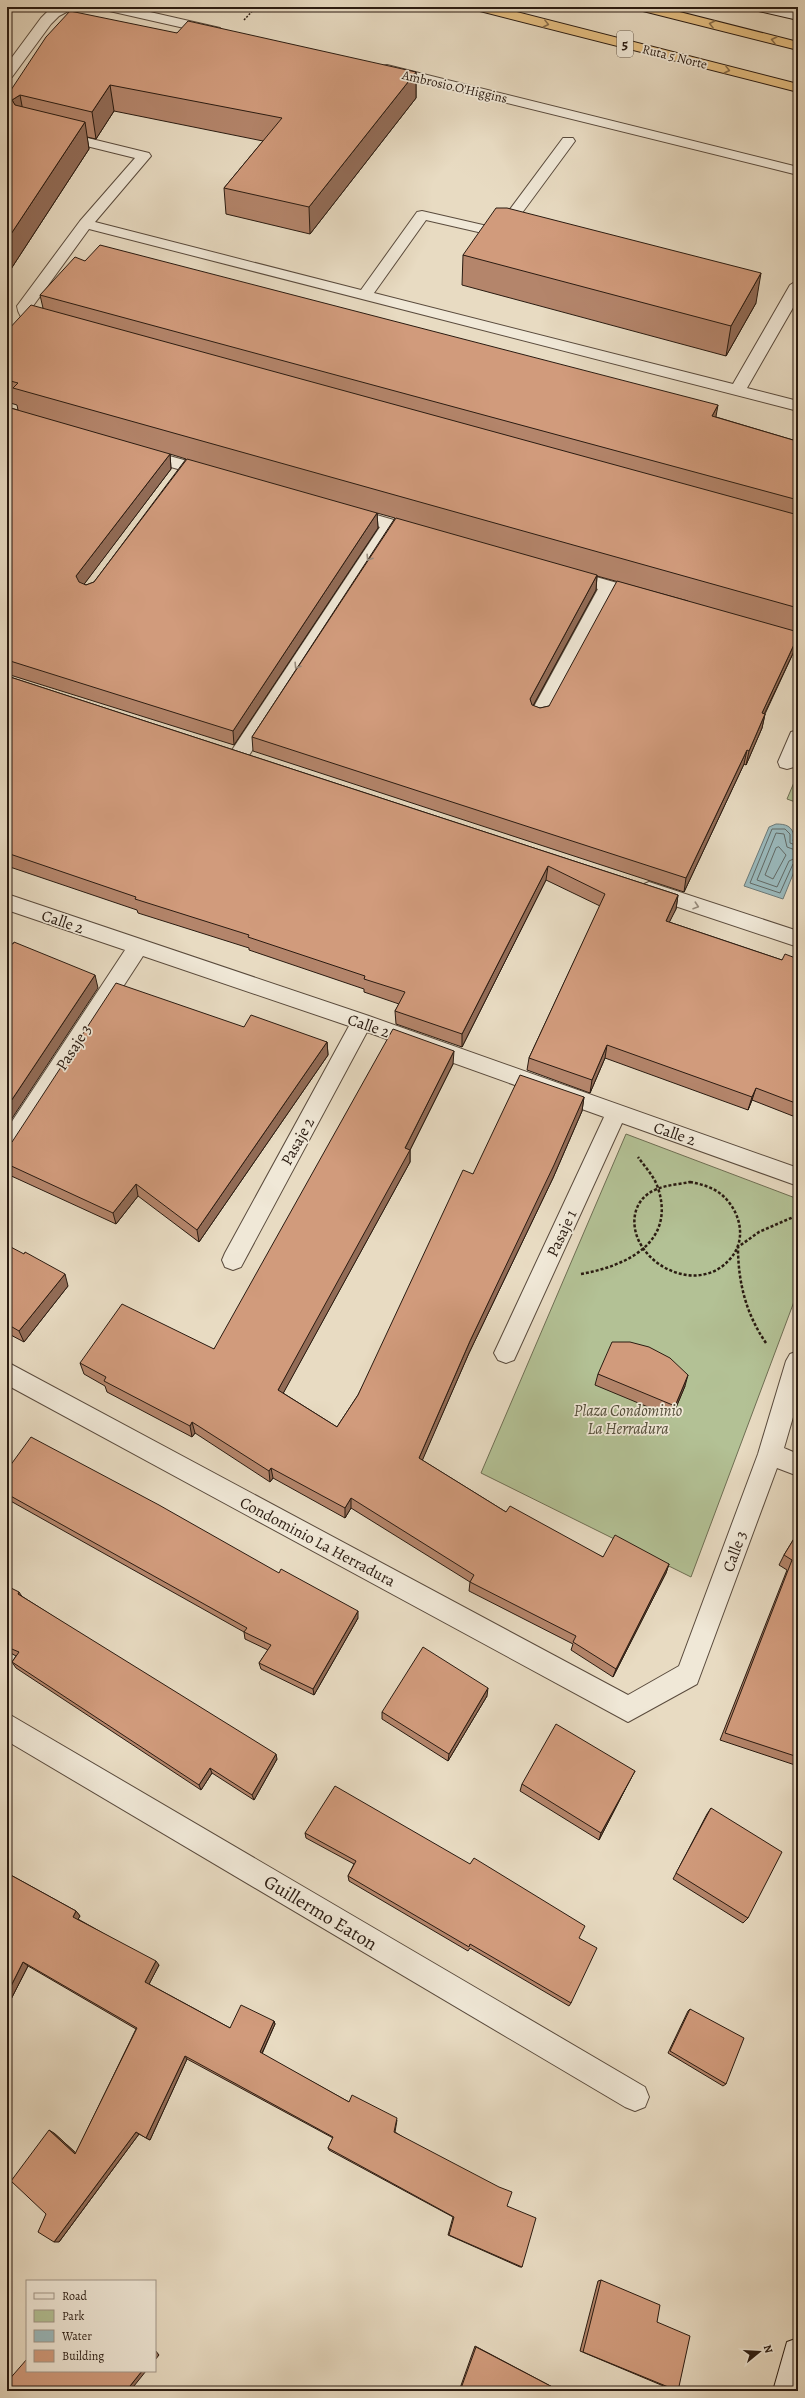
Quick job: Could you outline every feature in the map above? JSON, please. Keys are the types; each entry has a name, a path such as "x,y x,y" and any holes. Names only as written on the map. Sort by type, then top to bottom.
{"highway":[{"name":"Ruta 5 Norte","path":"481,7 798,88"},
{"path":"644,7 798,46"}],"street":[{"path":"7,74 46,21 54,13 67,7"},
{"path":"110,7 232,34"},
{"path":"759,7 798,16"},
{"name":"Ambrosio O'Higgins","path":"372,66 798,171"},
{"path":"47,132 144,156 85,224 25,306 26,315 32,321 63,329"},
{"path":"365,295 422,215 500,233 568,141"},
{"path":"85,224 798,406"},
{"path":"738,390 798,285"},
{"path":"125,449 180,472 222,477"},
{"path":"337,510 436,538"},
{"path":"239,755 390,525"},
{"path":"549,569 662,601"},
{"path":"539,714 609,586"},
{"path":"787,762 798,737"},
{"path":"632,884 798,939"},
{"name":"Calle 2","path":"7,902 362,1022 614,1116 798,1177"},
{"name":"Pasaje 3","path":"7,1147 139,946"},
{"name":"Pasaje 2","path":"232,1260 362,1022"},
{"name":"Pasaje 1","path":"506,1353 614,1116"},
{"name":"Calle 3","path":"628,1709 688,1675 770,1454 795,1369"},
{"name":"Condominio La Herradura","path":"7,1373 628,1709"},
{"path":"770,1454 798,1465"},
{"name":"Guillermo Eaton","path":"7,1726 635,2097"},
{"path":"788,2391 798,2353"}],"path":[{"path":"541,1277 584,1274 618,1264 642,1252 660,1230 662,1207 658,1187 614,1116"},
{"path":"795,1369 761,1336 743,1299 737,1272 738,1247 741,1233 739,1219 732,1205 720,1194 706,1186 690,1182 673,1183 658,1187 645,1196 636,1208 633,1223 634,1238 642,1252 654,1263 669,1272 685,1275 703,1275 718,1269 731,1260 738,1247 751,1236 769,1226 798,1215"}],"green space":[{"path":"798,773 798,803 787,799"},
{"name":"Plaza Condominio La Herradura","path":"626,1134 798,1199 798,1291 691,1577 481,1473"}],"water":[{"path":"776,824 783,824 790,828 794,836 793,841 798,842 798,862 783,899 744,886 769,827"}],"building":[{"path":"70,11 177,33 188,21 416,72 309,207 224,188 282,118 110,85 92,112 20,95 12,100 15,105 85,122 7,240 7,96 46,37"},
{"path":"496,208 507,208 761,273 731,326 463,255"},
{"path":"100,245 718,405 712,416 793,440 798,431 798,500 40,295 75,257 85,261"},
{"path":"31,305 798,515 798,608 13,388 18,383 7,380 7,331"},
{"path":"7,407 170,454 76,576 79,582 86,585 94,582 187,459 377,513 233,731 7,660"},
{"path":"396,518 597,575 530,699 532,705 540,708 549,706 617,581 798,632 798,636 762,713 765,714 749,751 747,750 686,878 252,737"},
{"path":"7,676 678,895 666,921 782,960 785,954 798,959 798,1104 756,1088 752,1097 607,1045 592,1080 529,1058 605,894 548,866 462,1034 395,1011 405,992 364,979 365,976 248,937 249,935 135,899 136,897 7,853"},
{"path":"7,942 13,944 14,942 95,975 7,1107"},
{"path":"116,983 244,1027 251,1015 327,1042 197,1230 136,1184 113,1213 7,1164 7,1143 12,1142"},
{"path":"393,1029 454,1051 405,1148 410,1150 278,1390 337,1427 358,1395 463,1170 473,1174 520,1075 584,1097 554,1165 470,1341 419,1458 506,1512 510,1506 603,1557 615,1535 669,1564 616,1669 573,1642 576,1636 470,1582 474,1575 351,1498 345,1508 271,1468 269,1471 192,1422 190,1426 104,1381 106,1377 80,1363 122,1304 214,1349"},
{"path":"7,1245 24,1254 25,1252 65,1274 19,1331 7,1324"},
{"path":"612,1342 630,1342 649,1347 670,1358 688,1375 675,1406 598,1374"},
{"path":"31,1437 159,1505 279,1573 281,1569 358,1611 313,1689 259,1663 271,1645 244,1632 247,1628 7,1494 7,1470"},
{"path":"798,1532 798,1757 725,1733 792,1560 784,1555"},
{"path":"7,1586 19,1592 18,1594 276,1754 252,1795 210,1768 199,1785 12,1662 19,1652 7,1647"},
{"path":"423,1647 488,1688 449,1754 382,1712"},
{"path":"556,1724 635,1771 601,1833 522,1784"},
{"path":"335,1786 470,1864 474,1858 585,1926 579,1938 597,1948 571,2003 470,1944 469,1947 348,1876 356,1861 305,1833"},
{"path":"711,1808 782,1852 748,1918 676,1873"},
{"path":"7,1873 76,1911 73,1917 156,1961 145,1982 230,2028 241,2005 274,2021 260,2052 349,2102 352,2095 397,2118 394,2132 499,2187 512,2192 507,2206 536,2218 522,2267 449,2235 454,2217 328,2148 333,2137 185,2056 146,2138 136,2132 54,2242 38,2232 46,2214 11,2181 49,2130 75,2154 137,2028 23,1962 7,1994"},
{"path":"690,2009 744,2038 726,2084 670,2051"},
{"path":"601,2280 660,2305 657,2322 690,2336 678,2391 583,2352"},
{"path":"476,2347 560,2391 460,2391"},
{"path":"26,2360 26,2372 141,2372 126,2391 13,2391 7,2382"}]}
